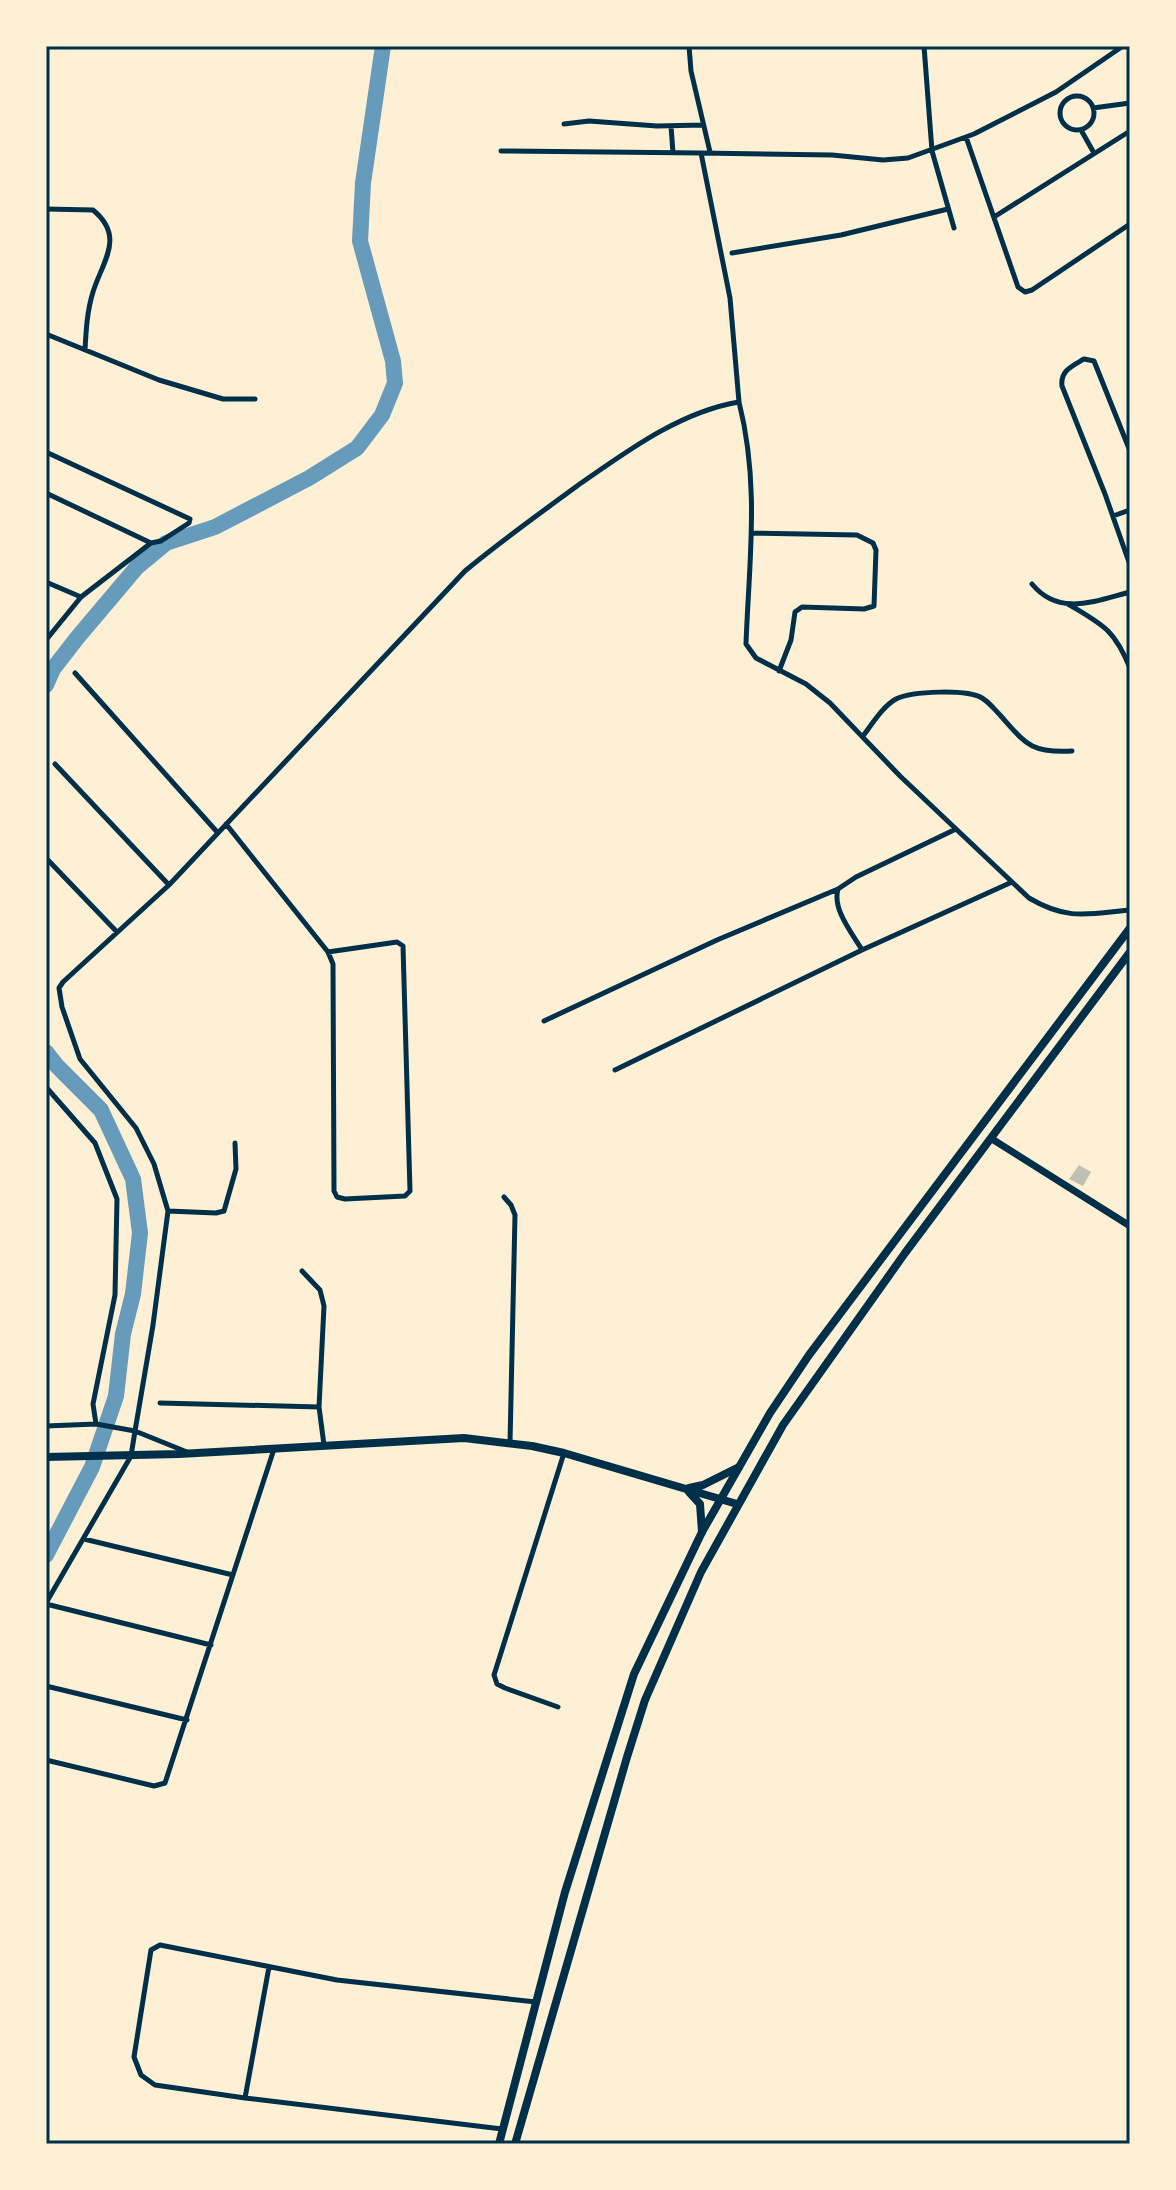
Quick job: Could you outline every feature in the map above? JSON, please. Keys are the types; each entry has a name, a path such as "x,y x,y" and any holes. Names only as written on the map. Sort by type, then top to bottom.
{"main road":[{"path":"499,2144 569,1878 620,1713 656,1624 702,1532 770,1413 828,1329 1130,928"},
{"path":"515,2144 607,1821 645,1700 701,1572 783,1425 905,1253 1130,952"},
{"path":"992,1139 1130,1226"},
{"path":"770,1413 783,1425"},
{"path":"46,1457 191,1454 441,1438 510,1443 564,1453 737,1504"},
{"path":"686,1489 703,1485 740,1467"},
{"path":"686,1489 700,1504 702,1532"},
{"path":"518,2073 534,2078"}],"street":[{"path":"689,46 691,71 710,152"},
{"path":"924,46 932,151 954,228"},
{"path":"501,151 710,152 896,160 932,151 966,137 1056,92 1123,46"},
{"path":"1056,92 1064,102"},
{"path":"1080,96 1089,100 1093,108 1092,121 1081,129 1070,128 1062,122 1060,111 1064,102 1071,97 1080,96"},
{"path":"1093,108 1130,103"},
{"path":"564,124 589,121 703,125"},
{"path":"671,126 673,153"},
{"path":"1081,129 1094,153"},
{"path":"994,217 1130,131"},
{"path":"966,137 1018,287 1025,292 1130,224"},
{"path":"701,153 730,298 739,402 750,454 752,533 746,644 756,658 806,684 830,703 900,776 1012,882 1040,904 1065,914 1081,916 1130,910"},
{"path":"46,209 93,210 109,235 110,250 90,304 85,350"},
{"path":"732,253 841,235 948,209"},
{"path":"46,334 147,376 223,399 255,399"},
{"path":"1130,451 1094,361 1084,359 1065,371 1061,378 1065,396 1130,565"},
{"path":"211,1645 46,1604 131,1456 168,1211 154,1164 136,1128 80,1059 59,994 63,982 169,885 465,571 496,544 620,456 667,428 714,406 739,402"},
{"path":"46,452 190,519 189,523 161,541 151,543 81,597 46,640"},
{"path":"46,493 151,543"},
{"path":"1113,516 1130,510"},
{"path":"752,533 857,535 873,543 876,550 874,606 864,609 802,607 795,612 791,640 779,672"},
{"path":"46,582 81,597"},
{"path":"1032,584 1052,602 1068,604 1094,602 1130,592"},
{"path":"1068,604 1113,634 1130,668"},
{"path":"75,673 218,833"},
{"path":"863,736 895,700 962,692 981,697 990,704 1031,747 1042,751 1072,751"},
{"path":"55,764 169,885"},
{"path":"226,824 328,952 334,968 334,1191 337,1197 345,1199 405,1196 410,1191 405,950 397,942 328,952"},
{"path":"544,1021 717,940 838,889 856,877 956,829"},
{"path":"46,858 117,932"},
{"path":"615,1070 862,950 1012,882"},
{"path":"838,889 837,900 844,919 862,950"},
{"path":"46,1087 95,1143 117,1199 115,1295 93,1404 96,1424"},
{"path":"168,1211 224,1211 236,1169 235,1143"},
{"path":"504,1197 515,1215 510,1443"},
{"path":"302,1271 320,1290 324,1306 319,1407 324,1445"},
{"path":"160,1403 319,1407"},
{"path":"46,1426 96,1424 135,1431 191,1454"},
{"path":"46,1760 161,1786 169,1775 274,1449"},
{"path":"558,1707 497,1684 494,1675 564,1453"},
{"path":"84,1539 233,1575"},
{"path":"46,1686 187,1720"},
{"path":"503,2129 155,2085 141,2075 134,2057 151,1950 160,1945 337,1980 536,2002"},
{"path":"245,2098 269,1967"}],"building":[{"path":"1079,1165 1091,1172 1083,1186 1069,1179"}],"waterway":[{"path":"46,685 53,669 77,638 137,567 166,543 215,527 309,478 357,448 382,415 395,383 393,361 360,241 363,183 383,46"},
{"path":"46,1052 101,1110 133,1179 140,1233 116,1396 92,1467 46,1555"}]}
